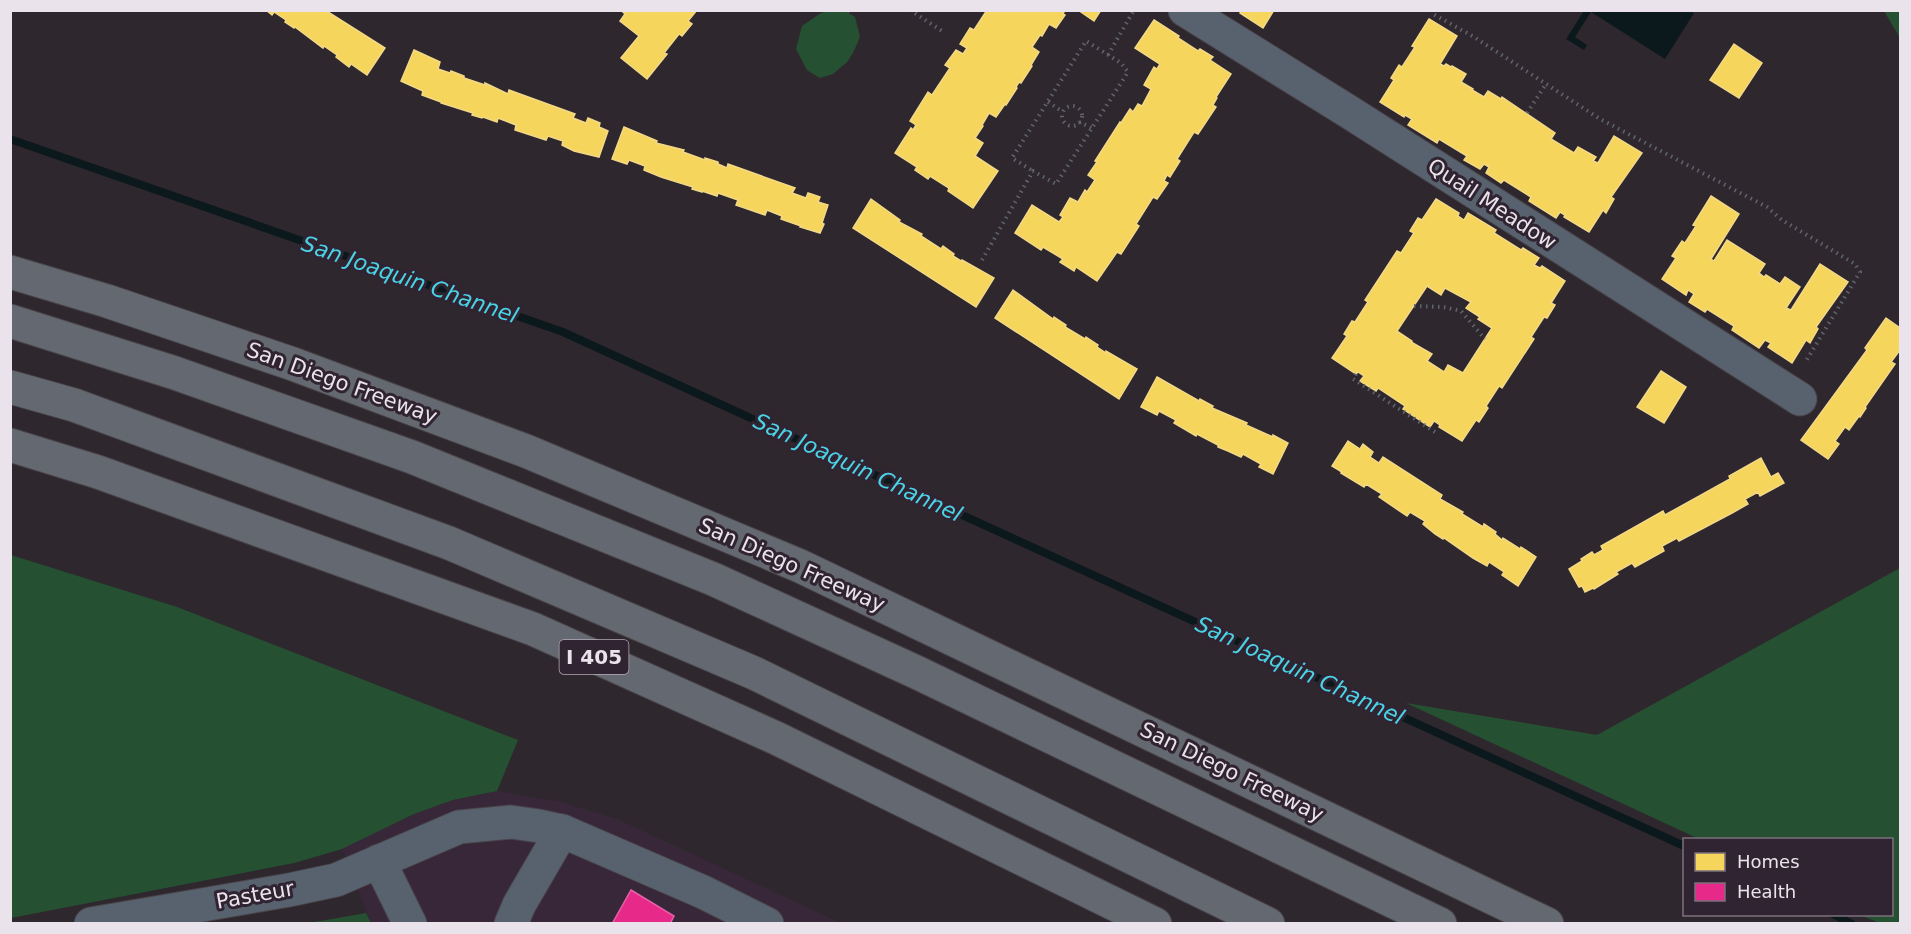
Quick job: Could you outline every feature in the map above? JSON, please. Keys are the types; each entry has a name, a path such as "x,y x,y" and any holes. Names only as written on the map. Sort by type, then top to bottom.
{"highway":[{"name":"San Diego Freeway","path":"10,272 107,301 293,364 526,451 800,566 1547,924"},
{"path":"10,321 175,373 412,457 713,579 916,672 1440,924"},
{"path":"10,387 74,405 438,539 744,668 1269,924"},
{"name":"I 405","path":"10,445 98,472 533,629 776,738 1155,924"}],"street":[{"name":"Quail Meadow","path":"1185,10 1347,110 1800,399"},
{"name":"Pasteur","path":"91,924 336,880 459,827 511,822 562,831 703,892 767,924"},
{"path":"511,924 519,905 562,831"},
{"path":"379,861 410,924"}],"path":[{"path":"910,10 942,31"},
{"path":"1108,55 1134,10"},
{"path":"1431,10 1433,14 1474,37 1600,118 1767,207 1782,220 1855,264 1860,272 1806,361"},
{"path":"1086,41 1108,55 1121,63 1128,72 1056,184 1012,158 1086,41"},
{"path":"1527,113 1546,84"},
{"path":"1048,102 1063,112"},
{"path":"1070,106 1077,108 1081,114 1079,122 1071,126 1066,124 1062,120 1063,112 1070,106"},
{"path":"1079,122 1092,128"},
{"path":"982,260 1033,171"},
{"path":"1413,306 1443,307 1461,311 1485,339"},
{"path":"1356,374 1353,379 1435,432"}],"shaded area":[{"path":"1584,11 1690,11 1694,13 1665,59 1591,12 1575,37 1587,45 1584,50 1566,39"},
{"path":"497,791 561,802 617,819 841,923 371,923 342,849 414,814 453,800"}],"green space":[{"path":"845,11 855,17 860,37 847,62 833,74 820,78 807,70 796,49 802,26 821,13"},
{"path":"1884,11 1900,11 1900,38"},
{"path":"11,555 177,607 518,740 497,791 453,800 414,814 342,849 294,863 11,918"},
{"path":"1900,568 1900,923 1880,923 1862,916 1893,916 1893,838 1697,838 1406,703 1597,735"},
{"path":"366,913 371,923 309,923"}],"building: Homes":[{"path":"266,10 325,10 385,48 367,75 351,64 349,67 324,46 323,48 274,12 272,15"},
{"path":"621,10 697,10 688,21 692,24 682,36 679,34 664,53 667,54 647,79 621,58 639,36 620,21 625,14"},
{"path":"987,10 1065,10 1063,14 1065,15 1056,28 1049,24 1042,36 1040,35 1032,47 1039,52 1032,66 996,117 989,113 975,138 983,143 975,156 998,171 973,208 948,191 949,188 930,176 928,179 915,170 917,167 895,153 911,128 913,130 916,125 910,121 928,92 932,95 950,68 945,65 956,50 963,54 967,48 960,44 970,28 974,30"},
{"path":"1078,10 1101,10 1094,21"},
{"path":"1242,10 1274,10 1263,28 1240,13"},
{"path":"1429,19 1457,36 1440,64 1452,66 1466,74 1461,82 1472,90 1484,97 1488,91 1501,99 1502,97 1555,133 1551,139 1574,153 1578,147 1596,157 1593,161 1598,163 1614,136 1642,153 1611,197 1614,199 1606,213 1603,210 1589,232 1564,217 1565,215 1560,212 1556,218 1529,201 1531,197 1504,180 1501,183 1486,173 1489,167 1484,164 1480,169 1464,160 1467,156 1439,139 1437,143 1408,125 1412,119 1405,115 1404,117 1380,102 1394,80 1391,78 1399,65 1402,67 1415,47 1412,46"},
{"path":"1154,20 1198,51 1200,49 1213,57 1210,60 1231,74 1216,97 1213,105 1216,107 1198,134 1194,132 1177,159 1180,161 1170,177 1167,175 1164,181 1168,183 1157,199 1153,197 1136,224 1139,226 1121,254 1117,252 1097,281 1076,267 1074,271 1060,262 1063,259 1043,247 1041,250 1015,233 1032,205 1059,222 1063,217 1060,215 1070,198 1078,202 1095,180 1088,175 1097,162 1095,161 1130,109 1133,112 1138,104 1142,106 1151,89 1144,85 1154,67 1157,69 1160,64 1135,48"},
{"path":"1734,44 1762,63 1739,98 1710,80"},
{"path":"414,50 440,62 438,69 450,73 451,71 485,85 485,83 508,94 509,90 575,114 573,118 586,123 588,118 600,123 599,127 608,131 599,157 574,151 562,145 563,141 548,136 546,140 515,130 516,125 498,118 497,122 472,115 473,113 422,95 423,91 401,81"},
{"path":"624,127 657,141 656,143 684,150 683,152 718,162 727,168 728,164 795,188 792,193 806,198 808,193 820,197 818,202 828,205 820,233 781,219 782,216 767,210 765,215 736,205 738,200 718,193 717,196 692,189 693,187 644,170 645,166 629,160 627,164 612,159"},
{"path":"1711,196 1739,214 1711,259 1714,261 1727,240 1765,264 1759,273 1764,277 1766,275 1780,284 1785,277 1800,287 1786,308 1791,310 1820,264 1848,282 1816,327 1818,329 1810,343 1806,340 1792,363 1768,347 1771,343 1765,340 1759,348 1732,330 1734,326 1707,309 1705,312 1689,302 1694,294 1688,290 1686,295 1662,279 1676,258 1672,256 1682,241 1685,243"},
{"path":"871,199 900,220 899,222 922,234 921,236 941,249 943,246 954,254 953,256 994,278 976,307 853,228"},
{"path":"1436,199 1459,213 1458,216 1464,220 1468,213 1496,230 1494,233 1539,258 1534,265 1540,268 1542,266 1565,281 1551,303 1555,305 1531,337 1534,339 1502,388 1499,386 1479,422 1476,420 1462,441 1439,427 1440,425 1434,421 1430,427 1403,409 1405,406 1378,388 1376,391 1360,381 1364,376 1358,372 1356,374 1332,358 1347,336 1344,334 1368,302 1365,300 1397,251 1401,253 1414,233 1410,231 1418,218 1422,220","holes":["1427,286 1441,295 1445,288 1471,302 1466,308 1492,328 1463,373 1448,365 1444,372 1427,361 1432,354 1397,331"]},
{"path":"1013,290 1053,319 1054,317 1066,325 1065,327 1085,339 1086,337 1106,353 1106,351 1137,369 1119,399 995,318"},
{"path":"1886,318 1900,328 1900,350 1891,362 1895,364 1860,417 1849,430 1845,427 1835,441 1839,444 1828,459 1801,440 1867,350 1865,348"},
{"path":"1661,371 1686,387 1664,423 1637,407"},
{"path":"1157,377 1199,401 1200,399 1213,406 1212,408 1288,443 1273,474 1259,467 1261,464 1243,454 1241,457 1197,434 1196,436 1174,423 1176,420 1159,411 1157,415 1141,407"},
{"path":"1348,441 1360,449 1363,444 1373,452 1370,457 1379,463 1383,457 1442,495 1440,499 1463,512 1462,514 1483,527 1484,524 1496,532 1495,534 1502,540 1503,538 1536,557 1518,586 1502,575 1504,572 1489,562 1487,566 1473,558 1435,534 1423,524 1425,521 1410,512 1407,516 1379,497 1382,494 1366,484 1364,487 1332,466"},
{"path":"1761,458 1771,477 1778,473 1784,483 1760,496 1758,492 1745,499 1748,504 1679,541 1677,538 1662,546 1664,551 1635,567 1632,563 1594,589 1585,592 1582,586 1579,587 1569,569 1582,561 1581,559 1592,552 1594,555 1603,550 1601,546 1663,511 1665,515 1730,479 1729,476"}],"building: Health":[{"path":"631,890 674,916 670,924 612,924"}],"waterway":[{"name":"San Joaquin Channel","path":"10,139 563,332 1683,846"},
{"name":"San Joaquin Channel","path":"1837,916 1852,924"}]}
